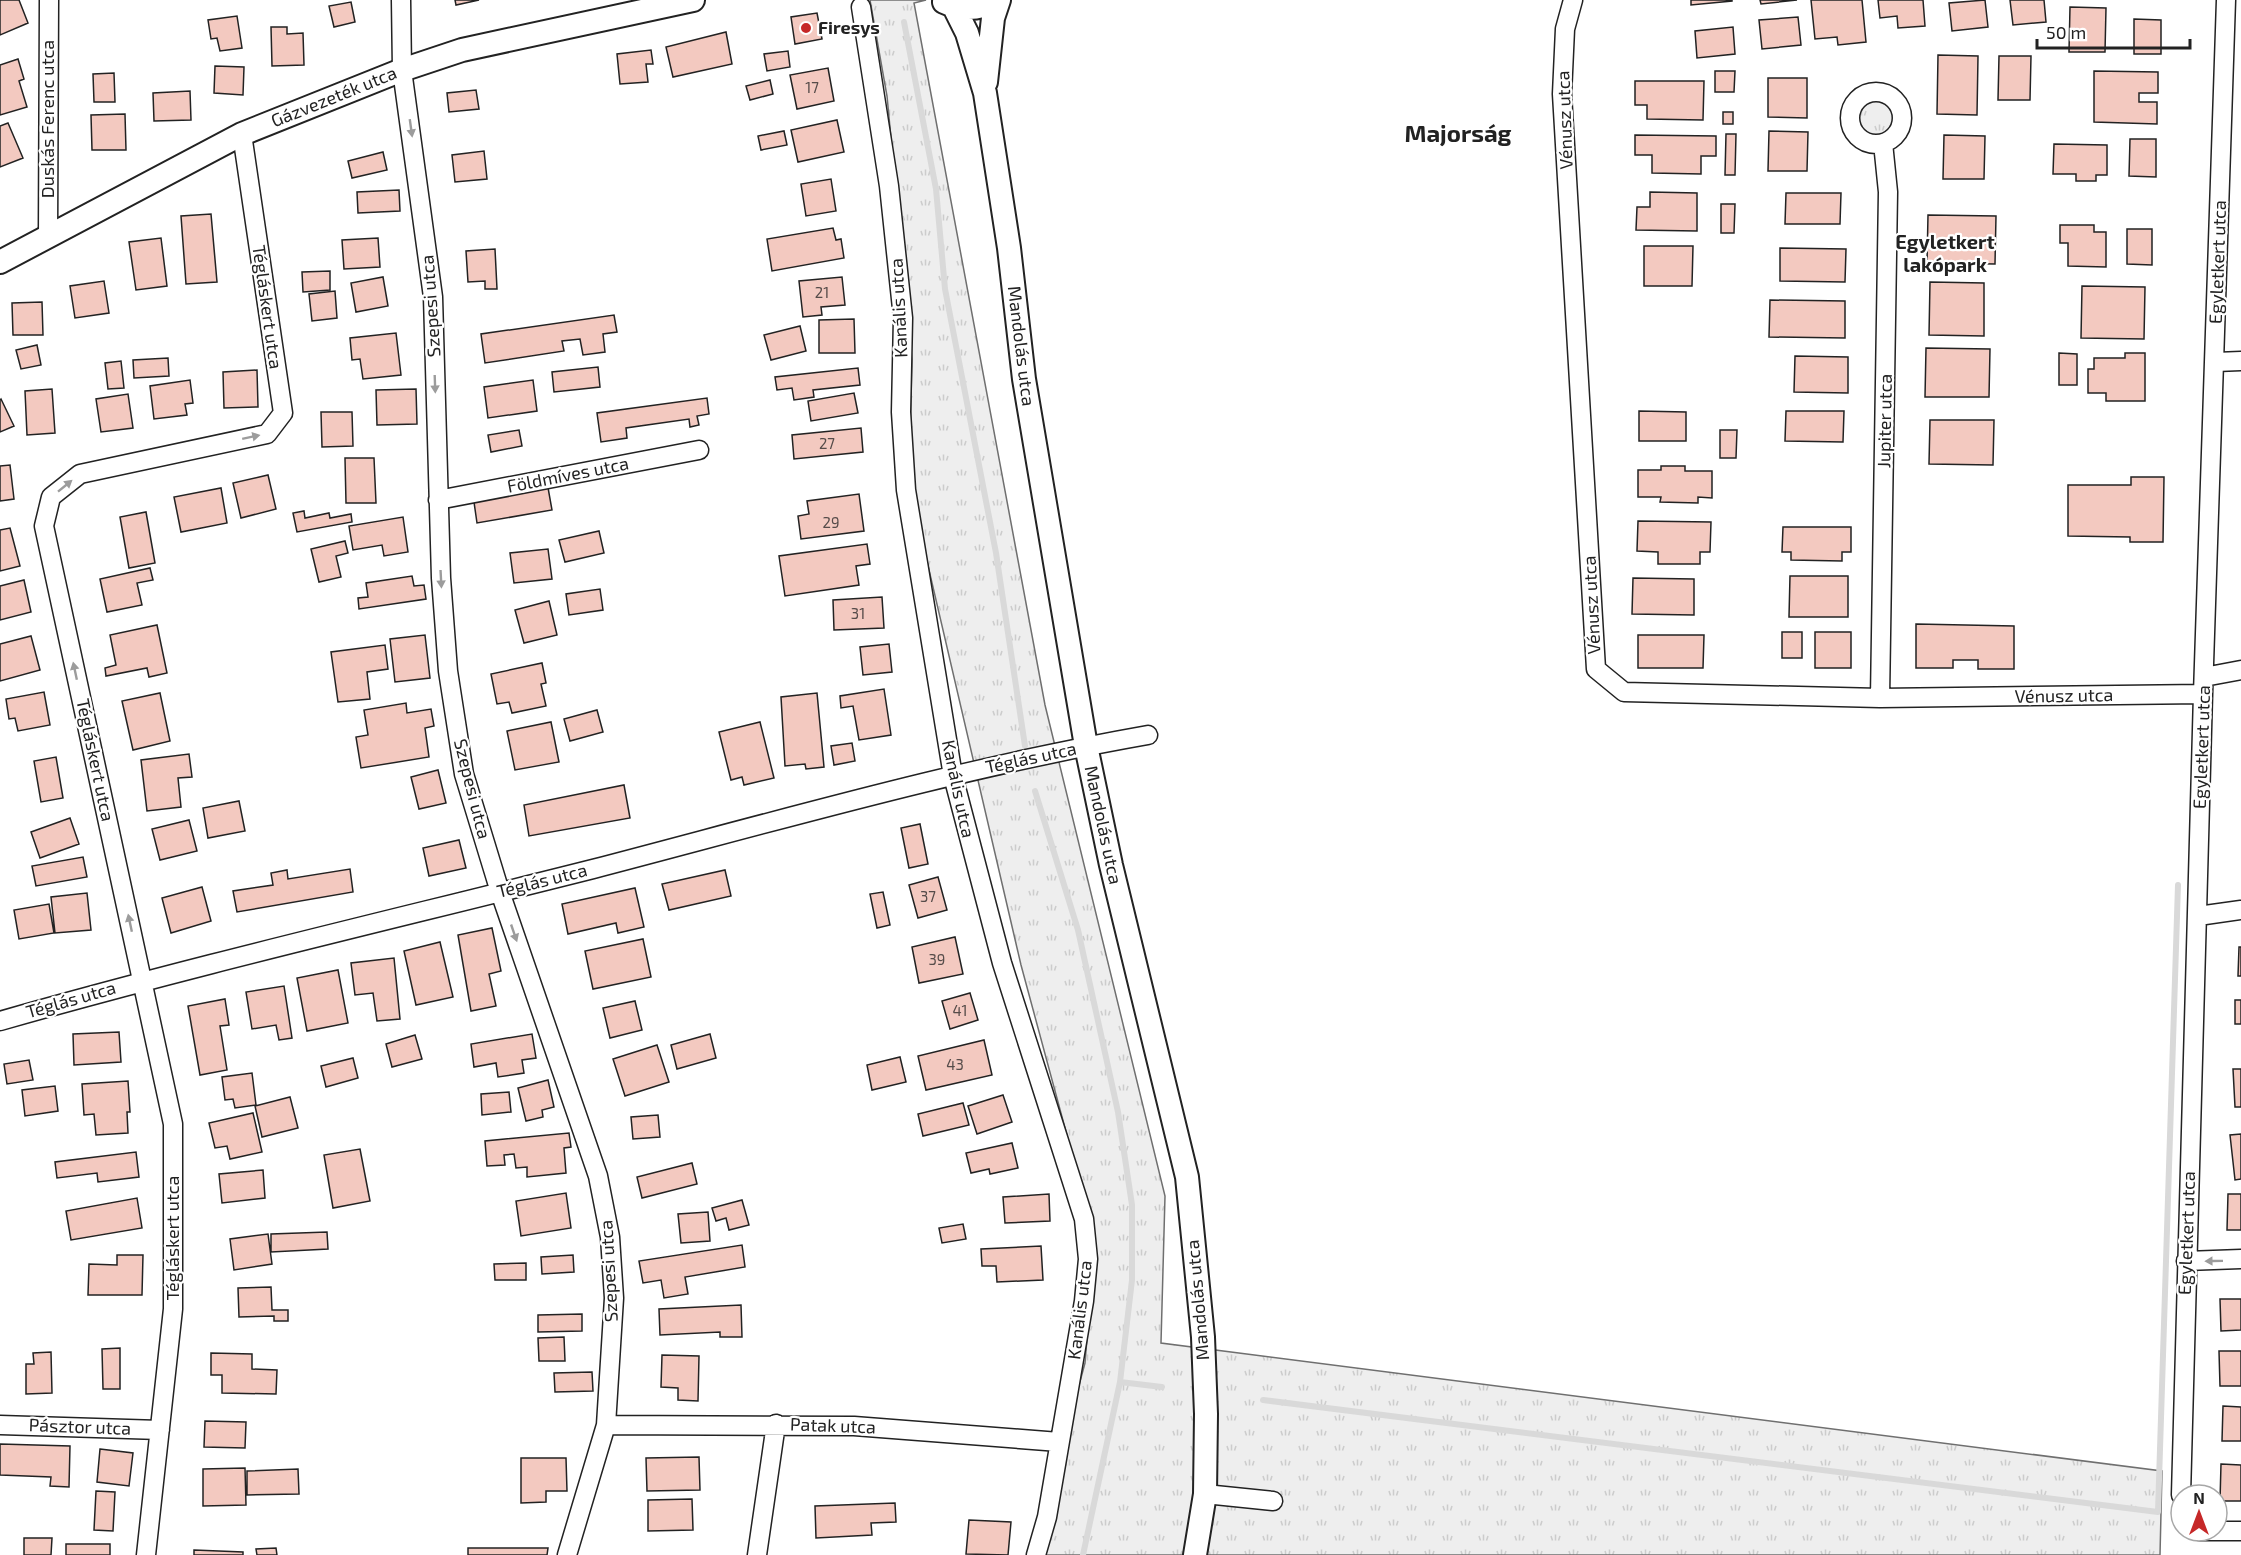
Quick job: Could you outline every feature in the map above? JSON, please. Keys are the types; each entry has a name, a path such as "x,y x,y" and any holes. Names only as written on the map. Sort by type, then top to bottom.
{"street":[{"name":"Duskás Ferenc utca","path":"48,237 49,0"},
{"name":"Szepesi utca","path":"401,0 402,70 433,297 438,500 448,671 464,774 500,892 598,1176 610,1237 614,1298 606,1425 567,1555"},
{"name":"Gázvezeték utca","path":"0,262 242,134 402,70 462,50 693,0"},
{"path":"947,3 978,8 998,0"},
{"name":"Mandolás utca","path":"985,93 993,18 998,0"},
{"name":"Vénusz utca","path":"1573,0 1565,29 1562,94 1596,669 1624,692 1880,698 2203,686 2241,670"},
{"name":"Egyletkert utca","path":"2181,1483 2203,686 2216,362 2226,0"},
{"name":"Mandolás utca","path":"947,3 967,33 985,93 1009,248 1024,379 1086,746 1111,865 1187,1177 1203,1337 1205,1494 1195,1555"},
{"name":"Kanális utca","path":"861,7 889,186 903,318 901,412 906,490 953,776 1002,963 1084,1220 1088,1259 1084,1301 1047,1517 1036,1555"},
{"name":"Tégláskert utca","path":"146,1555 173,1309 173,1124 44,525 51,497 80,474 267,434 283,413 242,134"},
{"name":"Jupiter utca","path":"1880,698 1888,192 1883,143"},
{"path":"2216,362 2241,361"},
{"name":"Földmíves utca","path":"438,500 699,450"},
{"name":"Téglás utca","path":"0,1021 142,980 500,892 953,776 1086,746 1148,735"},
{"path":"2198,916 2241,910"},
{"path":"2186,1261 2241,1259"},
{"path":"757,1555 776,1424"},
{"name":"Pásztor utca","path":"0,1425 160,1430"},
{"name":"Patak utca","path":"606,1425 865,1426 1059,1442"},
{"path":"1205,1494 1273,1501"}],"green space":[{"path":"870,0 926,0 914,3 1045,705 1165,1196 1161,1343 2162,1471 2160,1555 1033,1555 1085,1363 1095,1239 1021,965 909,484 912,360 887,96"},
{"path":"1876,100 1889,105 1894,118 1889,131 1876,136 1863,131 1858,118 1863,105"}],"building":[{"path":"0,0 19,0 28,23 0,35"},
{"path":"455,0 479,0 456,5"},
{"path":"1691,0 1732,0 1732,1 1691,5"},
{"path":"1760,0 1797,0 1761,4"},
{"path":"1811,0 1862,0 1866,42 1838,45 1837,37 1815,39"},
{"path":"1878,0 1923,0 1925,26 1898,28 1897,16 1880,18"},
{"path":"1985,0 1988,27 1952,31 1949,3"},
{"path":"2010,0 2044,0 2046,22 2013,25"},
{"path":"351,2 355,22 334,27 329,6"},
{"path":"2070,7 2106,8 2105,52 2069,52"},
{"name":"Firesys","path":"817,13 822,39 795,44 791,17"},
{"path":"237,16 242,48 220,51 217,38 211,39 208,20"},
{"path":"1798,17 1801,45 1762,49 1759,20"},
{"path":"2134,19 2161,20 2161,54 2134,54"},
{"path":"271,27 287,27 287,34 303,33 304,65 272,66"},
{"path":"1733,27 1735,54 1697,58 1695,31"},
{"path":"726,32 732,64 673,77 666,47"},
{"path":"651,50 653,64 646,64 648,82 620,84 617,54"},
{"path":"788,51 790,67 767,71 764,54"},
{"path":"1938,55 1978,56 1977,115 1937,114"},
{"path":"1999,56 2031,56 2030,100 1998,100"},
{"path":"18,59 24,79 19,81 27,107 0,115 0,65"},
{"path":"215,66 244,67 243,95 214,93"},
{"path":"828,68 834,101 797,109 790,75"},
{"path":"1715,71 1735,71 1734,92 1715,92"},
{"path":"2094,71 2158,72 2158,93 2139,93 2139,102 2157,102 2157,124 2094,122"},
{"path":"114,73 115,102 94,102 93,74"},
{"path":"1768,78 1807,78 1807,118 1768,117"},
{"path":"770,80 773,94 750,100 746,86"},
{"path":"1635,81 1704,81 1703,120 1647,119 1647,105 1635,105"},
{"path":"476,90 479,109 449,112 447,93"},
{"path":"190,91 191,120 154,121 153,93"},
{"path":"1723,112 1733,112 1733,124 1723,124"},
{"path":"125,114 126,150 92,150 91,115"},
{"path":"837,120 844,152 798,162 791,130"},
{"path":"8,123 23,158 0,167 0,126"},
{"path":"784,131 787,145 761,150 758,136"},
{"path":"1769,131 1808,132 1807,171 1768,171"},
{"path":"1726,134 1736,134 1735,175 1725,175"},
{"path":"1635,135 1716,136 1716,156 1701,156 1701,174 1652,173 1652,155 1635,155"},
{"path":"1944,135 1985,136 1984,179 1943,179"},
{"path":"2130,139 2156,139 2156,177 2129,176"},
{"path":"2054,144 2107,145 2107,175 2096,175 2096,181 2076,181 2076,174 2053,174"},
{"path":"484,151 487,179 455,182 452,155"},
{"path":"383,152 387,170 352,178 348,161"},
{"path":"831,179 836,211 806,216 801,184"},
{"path":"399,190 400,211 358,213 357,192"},
{"path":"1650,192 1697,193 1697,231 1636,230 1637,207 1650,207"},
{"path":"1786,193 1841,193 1840,224 1785,224"},
{"path":"1721,204 1735,204 1734,233 1721,233"},
{"path":"211,214 217,282 186,284 181,216"},
{"path":"1928,215 1996,216 1995,264 1927,263"},
{"path":"2060,225 2094,225 2094,232 2106,232 2106,267 2068,266 2068,243 2060,243"},
{"path":"833,228 836,240 841,239 844,258 772,271 767,239"},
{"path":"2127,229 2152,229 2152,265 2127,264"},
{"path":"161,238 167,286 136,290 129,242"},
{"path":"378,238 380,267 344,269 342,240"},
{"path":"1644,246 1693,246 1692,286 1644,286"},
{"path":"1780,248 1846,249 1845,282 1780,281"},
{"path":"495,249 497,289 485,289 485,281 468,282 466,251"},
{"path":"330,271 330,290 303,292 302,272"},
{"path":"383,277 388,306 356,312 351,283"},
{"path":"842,277 845,305 821,307 822,315 803,317 799,281"},
{"path":"104,281 109,313 75,318 70,286"},
{"path":"1930,282 1984,283 1984,336 1929,335"},
{"path":"2082,286 2145,287 2144,339 2081,338"},
{"path":"335,291 337,318 312,321 309,294"},
{"path":"1770,300 1845,301 1845,338 1769,337"},
{"path":"42,302 43,335 13,335 12,303"},
{"path":"614,315 617,332 603,334 605,352 583,355 580,339 562,341 564,351 485,363 481,334"},
{"path":"854,319 855,353 819,353 819,320"},
{"path":"800,326 806,351 771,360 764,335"},
{"path":"396,333 401,375 363,379 360,359 352,360 350,338"},
{"path":"37,345 41,365 21,369 16,350"},
{"path":"1926,348 1990,349 1989,397 1925,397"},
{"path":"2059,353 2077,354 2077,385 2059,385"},
{"path":"2125,353 2145,353 2145,401 2106,401 2106,393 2088,393 2088,369 2094,369 2094,358 2125,358"},
{"path":"1795,356 1848,357 1848,393 1794,392"},
{"path":"168,358 169,376 134,378 133,360"},
{"path":"121,361 124,388 108,389 105,363"},
{"path":"598,367 600,387 554,392 552,372"},
{"path":"858,368 860,385 813,390 814,397 794,400 792,388 777,390 775,377"},
{"path":"257,370 258,407 224,408 223,372"},
{"path":"190,380 193,403 185,404 187,415 154,419 150,386"},
{"path":"533,380 537,411 488,418 484,387"},
{"path":"52,389 55,433 27,435 25,391"},
{"path":"416,389 417,424 377,425 376,390"},
{"path":"854,393 858,413 811,421 808,401"},
{"path":"128,394 133,428 101,432 96,399"},
{"path":"707,398 709,414 697,416 699,425 690,427 689,419 626,428 627,438 601,442 597,413"},
{"path":"0,400 14,426 0,432"},
{"path":"1639,411 1686,412 1686,441 1639,441"},
{"path":"1786,411 1844,411 1843,442 1785,441"},
{"path":"321,412 352,412 353,446 322,447"},
{"path":"1930,420 1994,420 1993,465 1929,464"},
{"path":"861,428 863,452 794,459 792,435"},
{"path":"519,430 522,446 491,452 488,435"},
{"path":"1720,430 1737,430 1736,458 1720,458"},
{"path":"345,458 374,458 376,503 346,503"},
{"path":"10,465 14,499 0,501 0,466"},
{"path":"1661,466 1685,466 1685,471 1712,471 1712,498 1698,497 1698,503 1660,502 1661,497 1638,497 1638,470 1661,470"},
{"path":"268,475 276,509 241,518 233,483"},
{"path":"2131,477 2164,477 2163,542 2130,542 2130,537 2068,536 2068,485 2131,485"},
{"path":"547,482 552,510 477,523 473,495"},
{"path":"221,488 227,523 181,532 174,497"},
{"path":"859,494 864,531 801,539 798,516 809,514 807,501"},
{"path":"304,511 305,518 329,513 330,518 351,514 352,522 297,532 293,513"},
{"path":"146,512 155,563 129,568 120,517"},
{"path":"403,517 408,552 384,556 382,545 353,550 349,526"},
{"path":"1638,521 1711,522 1710,552 1700,552 1700,564 1658,564 1658,552 1637,551"},
{"path":"1783,527 1851,527 1851,552 1842,552 1842,561 1791,560 1791,552 1782,552"},
{"path":"10,528 20,566 0,571 0,530"},
{"path":"599,531 604,553 565,562 559,540"},
{"path":"345,541 348,553 336,556 341,577 319,582 311,549"},
{"path":"867,544 870,564 856,566 859,585 785,596 779,556"},
{"path":"548,549 552,579 514,583 510,553"},
{"path":"150,568 153,580 137,583 142,605 107,612 100,579"},
{"path":"412,576 414,586 424,585 426,599 359,609 358,598 368,597 366,583"},
{"path":"1790,576 1848,576 1848,617 1789,617"},
{"path":"1633,578 1694,579 1694,615 1632,614"},
{"path":"24,580 31,612 0,620 0,586"},
{"path":"600,589 603,610 569,615 566,594"},
{"path":"882,597 884,628 834,630 833,600"},
{"path":"549,601 557,635 524,643 515,610"},
{"path":"1916,624 2014,626 2014,669 1978,669 1978,660 1953,660 1953,668 1916,668"},
{"path":"157,625 167,673 149,677 147,668 106,676 105,668 116,665 110,635"},
{"path":"1782,632 1802,632 1802,658 1782,658"},
{"path":"1815,632 1851,632 1851,668 1815,668"},
{"path":"425,635 430,678 395,682 390,639"},
{"path":"1638,635 1704,635 1703,668 1638,668"},
{"path":"31,636 40,670 0,681 0,644"},
{"path":"889,644 892,672 863,675 860,647"},
{"path":"385,645 388,669 367,672 370,699 338,702 331,652"},
{"path":"542,663 546,683 541,684 546,706 512,713 509,702 497,704 491,674"},
{"path":"884,689 891,735 859,740 853,706 841,708 840,696"},
{"path":"44,692 50,725 18,731 15,718 9,719 6,699"},
{"path":"160,693 170,741 133,750 122,701"},
{"path":"817,693 824,767 806,769 805,764 785,766 781,697"},
{"path":"406,703 407,713 431,709 434,726 425,728 429,757 361,768 356,737 368,735 364,710"},
{"path":"597,710 603,732 570,741 564,719"},
{"path":"551,722 559,762 515,770 507,731"},
{"path":"760,722 774,778 744,785 742,777 731,780 719,732"},
{"path":"852,743 855,761 834,765 831,746"},
{"path":"189,754 192,777 178,778 181,807 147,811 141,760"},
{"path":"56,757 63,798 41,802 34,761"},
{"path":"438,770 446,803 419,809 411,777"},
{"path":"624,785 630,818 529,836 524,805"},
{"path":"239,801 245,831 208,838 203,808"},
{"path":"70,818 79,844 40,858 31,832"},
{"path":"189,820 197,851 160,860 152,829"},
{"path":"920,824 928,864 909,868 901,828"},
{"path":"459,840 466,868 429,876 423,848"},
{"path":"83,857 87,877 36,886 32,866"},
{"path":"350,869 353,892 237,912 233,891 273,885 271,873 287,870 288,879"},
{"path":"725,870 731,896 669,910 662,884"},
{"path":"938,877 947,910 918,918 909,885"},
{"path":"202,887 211,921 171,933 162,898"},
{"path":"635,888 644,927 618,933 616,923 568,934 562,904"},
{"path":"883,892 890,925 877,928 870,894"},
{"path":"87,893 91,930 55,933 51,897"},
{"path":"49,904 54,933 19,939 14,910"},
{"path":"492,928 501,971 489,974 496,1006 471,1011 458,935"},
{"path":"955,937 963,974 919,983 912,947"},
{"path":"643,939 651,977 593,989 585,951"},
{"path":"440,942 453,997 416,1005 404,951"},
{"path":"2239,947 2241,947 2241,976 2238,976"},
{"path":"394,958 400,1019 377,1021 373,993 355,995 351,963"},
{"path":"338,970 348,1023 307,1031 297,978"},
{"path":"284,986 292,1038 279,1040 276,1025 252,1029 246,992"},
{"path":"970,993 978,1020 950,1029 942,1001"},
{"path":"225,999 229,1025 220,1026 227,1070 200,1075 188,1006"},
{"path":"2235,1000 2241,1000 2241,1024 2235,1024"},
{"path":"635,1001 642,1030 610,1038 603,1008"},
{"path":"119,1032 121,1062 74,1065 73,1034"},
{"path":"532,1034 536,1058 522,1060 524,1073 498,1077 496,1063 474,1067 471,1044"},
{"path":"710,1034 716,1058 677,1069 671,1045"},
{"path":"415,1035 422,1059 392,1067 386,1044"},
{"path":"984,1040 992,1075 926,1090 918,1056"},
{"path":"657,1045 669,1082 625,1096 613,1059"},
{"path":"900,1057 906,1082 872,1090 867,1065"},
{"path":"353,1058 358,1078 326,1087 321,1066"},
{"path":"29,1060 33,1080 7,1084 4,1064"},
{"path":"2233,1069 2241,1069 2241,1107 2235,1107"},
{"path":"252,1073 256,1105 235,1108 233,1099 225,1100 222,1077"},
{"path":"548,1080 554,1107 542,1110 543,1117 526,1121 518,1088"},
{"path":"128,1081 130,1112 127,1112 128,1133 96,1135 94,1114 84,1115 82,1084"},
{"path":"55,1086 58,1111 25,1116 22,1090"},
{"path":"509,1092 511,1112 482,1115 481,1094"},
{"path":"1003,1095 1012,1122 977,1134 968,1106"},
{"path":"290,1097 298,1128 262,1137 255,1106"},
{"path":"963,1103 969,1125 923,1136 918,1114"},
{"path":"253,1113 262,1152 230,1159 227,1146 215,1148 209,1123"},
{"path":"658,1115 660,1137 633,1139 631,1117"},
{"path":"569,1133 571,1147 564,1148 566,1173 527,1177 527,1167 516,1168 514,1154 504,1155 505,1165 487,1166 485,1141"},
{"path":"2241,1134 2241,1179 2235,1180 2230,1135"},
{"path":"1012,1143 1018,1168 990,1174 989,1169 971,1173 966,1153"},
{"path":"360,1149 370,1201 333,1208 324,1155"},
{"path":"136,1152 139,1177 98,1182 97,1173 57,1178 55,1162"},
{"path":"692,1163 697,1184 642,1198 637,1177"},
{"path":"263,1170 265,1198 222,1203 219,1174"},
{"path":"566,1193 571,1228 521,1236 516,1201"},
{"path":"1049,1194 1050,1221 1005,1223 1003,1197"},
{"path":"2228,1194 2241,1194 2241,1230 2227,1230"},
{"path":"137,1198 142,1228 71,1240 66,1211"},
{"path":"742,1200 749,1225 729,1230 726,1218 716,1221 712,1208"},
{"path":"708,1212 710,1241 681,1243 678,1214"},
{"path":"963,1224 966,1239 942,1243 939,1228"},
{"path":"327,1232 328,1249 271,1252 271,1234"},
{"path":"268,1234 272,1264 234,1270 230,1239"},
{"path":"742,1245 745,1267 685,1277 688,1294 664,1298 661,1280 643,1283 639,1261"},
{"path":"1041,1246 1043,1280 997,1282 996,1266 982,1266 981,1249"},
{"path":"117,1255 143,1255 142,1295 88,1295 89,1264 117,1265"},
{"path":"573,1255 574,1272 542,1274 541,1257"},
{"path":"526,1263 526,1280 495,1280 494,1264"},
{"path":"271,1287 272,1310 288,1310 288,1321 274,1321 274,1316 239,1317 238,1288"},
{"path":"2220,1299 2241,1299 2241,1330 2221,1331"},
{"path":"741,1305 742,1337 720,1337 720,1332 660,1335 659,1309"},
{"path":"582,1314 582,1331 538,1332 538,1315"},
{"path":"564,1337 565,1361 539,1361 538,1338"},
{"path":"120,1348 120,1389 103,1389 102,1349"},
{"path":"2219,1351 2241,1351 2241,1386 2220,1386"},
{"path":"51,1352 52,1393 26,1394 26,1364 34,1364 33,1353"},
{"path":"211,1353 252,1354 252,1369 277,1370 276,1394 222,1393 222,1375 211,1375"},
{"path":"662,1355 699,1356 698,1401 678,1400 678,1388 661,1387"},
{"path":"592,1372 593,1391 555,1392 554,1373"},
{"path":"2223,1406 2241,1407 2241,1441 2222,1441"},
{"path":"205,1421 246,1422 245,1448 204,1447"},
{"path":"0,1444 70,1446 69,1487 50,1486 51,1477 0,1475"},
{"path":"100,1449 133,1453 129,1486 97,1482"},
{"path":"699,1457 700,1490 647,1491 646,1458"},
{"path":"521,1458 566,1458 567,1491 546,1491 546,1502 521,1503"},
{"path":"2221,1464 2241,1465 2241,1501 2229,1501 2229,1483 2220,1483"},
{"path":"245,1468 246,1505 203,1506 203,1469"},
{"path":"298,1469 299,1494 247,1495 247,1471"},
{"path":"96,1491 115,1492 113,1531 94,1530"},
{"path":"692,1499 693,1530 648,1531 648,1500"},
{"path":"895,1503 896,1522 871,1523 872,1535 816,1538 815,1506"},
{"path":"969,1520 1011,1522 1008,1555 966,1554"},
{"path":"24,1538 52,1538 51,1555 24,1555"},
{"path":"66,1544 110,1544 110,1555 66,1555"},
{"path":"276,1548 277,1555 257,1555 256,1549"},
{"path":"468,1548 548,1548 547,1555 468,1555"},
{"path":"194,1550 243,1552 243,1555 194,1555"}],"waterway":[{"path":"904,22 936,189 945,289 996,553 1025,746"},
{"path":"1035,791 1078,930 1118,1112 1132,1205 1132,1280 1120,1382"},
{"path":"1263,1400 2158,1512 2178,885"},
{"path":"1083,1555 1120,1382 1162,1387"}],"place":[{"name":"Firesys","path":"806,28"}],"district":[{"name":"Majorság","path":"1458,134"},
{"name":"Egyletkert lakópark","path":"1945,254"}]}
